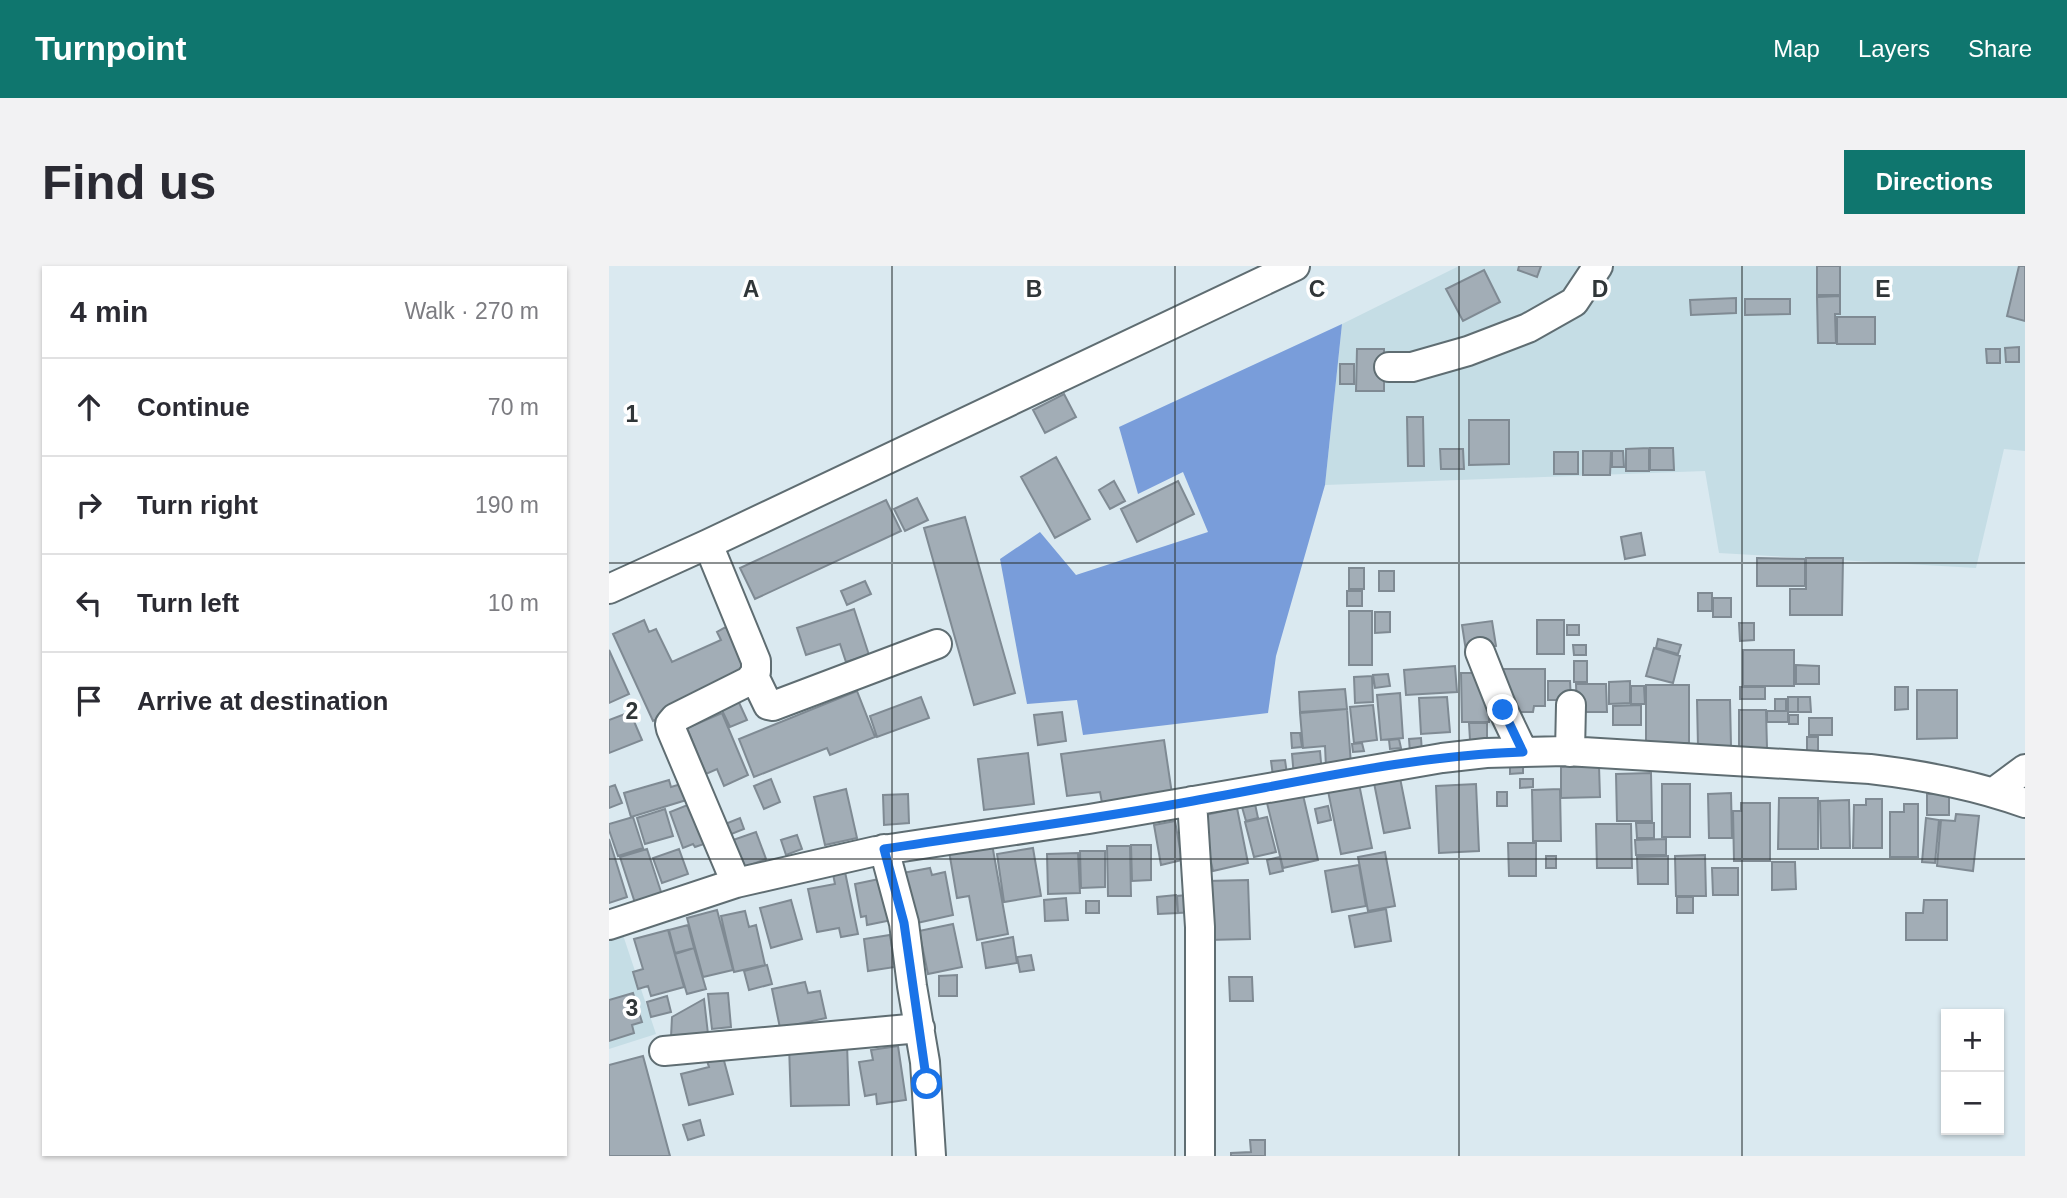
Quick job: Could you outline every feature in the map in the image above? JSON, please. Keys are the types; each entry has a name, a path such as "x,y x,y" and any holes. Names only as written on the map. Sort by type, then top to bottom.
{"street":[{"path":"609,589 1295,266"},
{"path":"1389,367 1412,367 1468,351 1528,328 1574,302 1598,266"},
{"path":"708,544 756,661 756,672 749,681 675,718 670,724 736,883"},
{"path":"754,676 763,698 768,705 773,706 937,644"},
{"path":"1480,652 1523,752"},
{"path":"1570,752 1571,705"},
{"path":"609,925 736,883 884,849 1486,753 1570,752 1870,769 1904,773 1994,792 2025,803"},
{"path":"1994,792 2025,769"},
{"path":"1192,802 1201,927 1199,1156"},
{"path":"884,849 904,923 926,1073 931,1156"},
{"path":"664,1051 920,1028"}],"shaded area":[{"path":"1459,266 2025,266 2025,451 2004,449 1976,568 1719,553 1705,471 1325,485 1342,324"},
{"path":"623,935 656,1034 609,1049 609,939"}],"water":[{"path":"1342,324 1325,485 1276,656 1268,713 1083,735 1077,700 1027,704 1000,559 1040,532 1076,575 1208,532 1183,472 1138,494 1119,427"}],"building":[{"path":"1519,266 1541,266 1537,277 1518,270"},
{"path":"1817,266 1840,266 1840,295 1817,295"},
{"path":"2019,266 2025,266 2025,321 2007,316"},
{"path":"1484,270 1500,302 1463,321 1446,289"},
{"path":"1840,296 1840,314 1835,314 1836,343 1818,343 1817,297"},
{"path":"1736,298 1736,313 1691,315 1690,300"},
{"path":"1745,299 1790,299 1790,314 1745,315"},
{"path":"1837,317 1875,317 1875,344 1837,344"},
{"path":"2019,347 2019,362 2006,362 2005,348"},
{"path":"1357,349 1384,349 1384,391 1356,391"},
{"path":"1986,349 2000,349 2000,363 1987,363"},
{"path":"1340,364 1354,364 1354,384 1340,384"},
{"path":"1064,394 1076,417 1045,433 1033,410"},
{"path":"1407,417 1423,417 1424,466 1408,466"},
{"path":"1469,420 1509,420 1509,464 1469,465"},
{"path":"1649,448 1649,471 1626,471 1626,449"},
{"path":"1650,448 1673,448 1674,470 1650,470"},
{"path":"1440,449 1463,449 1464,469 1441,469"},
{"path":"1583,451 1611,451 1610,475 1583,475"},
{"path":"1612,451 1623,451 1624,467 1612,467"},
{"path":"1554,452 1578,452 1578,474 1554,474"},
{"path":"1056,457 1090,519 1055,538 1021,477"},
{"path":"1114,481 1125,501 1110,509 1099,490"},
{"path":"1178,481 1194,514 1137,542 1121,509"},
{"path":"917,498 928,520 905,531 894,509"},
{"path":"886,500 901,531 755,599 740,568"},
{"path":"965,517 1015,693 974,705 924,528"},
{"path":"1641,533 1645,555 1625,559 1621,537"},
{"path":"1757,558 1805,559 1805,586 1757,586"},
{"path":"1806,558 1843,558 1842,615 1790,615 1790,589 1806,589"},
{"path":"1349,568 1364,568 1364,589 1349,589"},
{"path":"1379,571 1394,571 1394,591 1379,591"},
{"path":"865,581 871,594 847,605 841,591"},
{"path":"1347,591 1362,591 1362,606 1347,606"},
{"path":"1698,593 1712,593 1712,611 1698,611"},
{"path":"1713,598 1731,598 1731,617 1713,617"},
{"path":"854,609 869,655 846,662 840,644 806,655 797,628"},
{"path":"1349,611 1372,611 1372,665 1349,665"},
{"path":"1375,612 1390,612 1390,632 1375,633"},
{"path":"644,620 649,632 656,629 672,662 721,640 717,632 726,627 749,677 653,721 613,634"},
{"path":"1537,620 1564,620 1564,654 1537,654"},
{"path":"1492,621 1496,646 1466,651 1462,625"},
{"path":"1739,623 1754,623 1754,640 1740,641"},
{"path":"1567,625 1579,625 1579,635 1567,635"},
{"path":"1658,639 1681,645 1678,654 1656,648"},
{"path":"1573,645 1586,645 1586,655 1574,655"},
{"path":"1654,648 1680,656 1673,683 1646,676"},
{"path":"609,650 629,694 609,703"},
{"path":"1743,650 1794,650 1794,686 1743,686"},
{"path":"1574,661 1587,661 1587,682 1574,682"},
{"path":"1796,665 1819,666 1819,684 1796,684"},
{"path":"1455,666 1457,692 1406,695 1404,670"},
{"path":"1502,669 1545,669 1545,706 1534,706 1533,712 1508,712"},
{"path":"1461,673 1488,673 1489,722 1462,722"},
{"path":"1388,674 1390,686 1375,688 1373,675"},
{"path":"1372,676 1373,702 1355,703 1354,677"},
{"path":"1548,681 1570,681 1571,700 1548,700"},
{"path":"1630,681 1630,703 1609,704 1609,682"},
{"path":"1576,684 1606,684 1607,712 1577,712"},
{"path":"1646,685 1689,685 1689,743 1646,743"},
{"path":"1631,686 1644,686 1645,704 1631,704"},
{"path":"1740,687 1765,687 1765,699 1740,699"},
{"path":"1895,687 1908,687 1908,709 1895,710"},
{"path":"1345,689 1347,709 1300,712 1299,692"},
{"path":"1917,690 1957,690 1957,738 1917,739"},
{"path":"857,691 875,737 830,755 827,748 754,777 739,739"},
{"path":"1400,693 1403,738 1381,740 1377,695"},
{"path":"736,696 747,720 730,727 719,704"},
{"path":"921,697 929,718 877,737 870,716"},
{"path":"1447,697 1450,732 1421,734 1419,698"},
{"path":"1788,697 1798,697 1798,712 1788,712"},
{"path":"1798,697 1810,697 1811,712 1798,712"},
{"path":"1775,699 1786,699 1786,711 1775,711"},
{"path":"1697,700 1730,700 1731,746 1698,746"},
{"path":"1373,705 1377,740 1354,743 1350,707"},
{"path":"1641,705 1641,725 1613,725 1613,706"},
{"path":"1347,709 1351,765 1326,767 1325,746 1303,748 1300,713"},
{"path":"1739,710 1766,710 1767,748 1739,748"},
{"path":"1767,711 1788,711 1788,722 1767,722"},
{"path":"630,712 642,740 609,753 609,720"},
{"path":"1062,712 1066,741 1038,745 1034,715"},
{"path":"722,713 748,775 724,786 717,769 706,774 687,728"},
{"path":"1789,715 1798,715 1798,724 1789,724"},
{"path":"1809,718 1832,718 1832,735 1809,735"},
{"path":"1469,723 1487,723 1487,740 1470,740"},
{"path":"1291,733 1300,733 1302,747 1292,748"},
{"path":"1807,737 1818,737 1818,753 1807,754"},
{"path":"1421,738 1422,752 1410,753 1409,739"},
{"path":"1399,739 1401,748 1390,749 1389,740"},
{"path":"1164,740 1172,794 1102,803 1100,792 1067,796 1061,754"},
{"path":"1362,743 1364,751 1353,752 1352,744"},
{"path":"1320,751 1322,774 1294,777 1292,754"},
{"path":"1028,753 1034,804 984,810 978,759"},
{"path":"1285,760 1287,774 1273,776 1271,761"},
{"path":"1523,764 1523,773 1510,774 1510,765"},
{"path":"1599,766 1600,797 1561,798 1561,767"},
{"path":"1651,773 1652,821 1617,821 1616,774"},
{"path":"1400,778 1410,828 1384,833 1374,783"},
{"path":"771,779 780,802 764,809 754,786"},
{"path":"1520,779 1533,779 1533,787 1520,788"},
{"path":"669,780 671,787 688,782 693,798 631,817 624,793"},
{"path":"1359,784 1372,848 1341,854 1328,791"},
{"path":"1476,784 1479,851 1439,853 1436,786"},
{"path":"1662,784 1690,784 1690,837 1662,837"},
{"path":"615,785 622,803 609,808 609,787"},
{"path":"846,789 857,838 825,845 814,797"},
{"path":"1560,789 1561,841 1533,841 1532,790"},
{"path":"1497,792 1507,792 1507,806 1497,806"},
{"path":"1731,793 1732,838 1709,838 1708,794"},
{"path":"908,794 909,823 884,825 883,795"},
{"path":"1927,794 1949,794 1949,815 1927,815"},
{"path":"1303,795 1318,860 1283,868 1267,803"},
{"path":"1779,798 1818,798 1818,849 1778,849"},
{"path":"1866,799 1882,799 1882,848 1853,848 1854,805 1866,805"},
{"path":"1849,800 1850,848 1821,848 1820,801"},
{"path":"695,802 710,842 683,848 670,812"},
{"path":"1741,803 1770,803 1770,861 1734,861 1733,811 1741,811"},
{"path":"1255,804 1258,818 1246,821 1242,807"},
{"path":"1904,804 1918,804 1918,857 1890,857 1890,812 1904,812"},
{"path":"1328,806 1331,820 1318,823 1315,809"},
{"path":"1237,808 1248,863 1213,871 1201,816"},
{"path":"665,809 673,836 645,844 637,818"},
{"path":"1956,814 1979,816 1973,871 1937,866 1941,820 1955,821"},
{"path":"633,817 643,848 618,856 609,824"},
{"path":"1267,817 1276,852 1254,857 1245,822"},
{"path":"740,818 744,829 729,835 725,824"},
{"path":"1926,818 1939,820 1935,863 1922,862"},
{"path":"1175,821 1182,860 1161,865 1154,825"},
{"path":"1636,823 1654,823 1654,838 1637,838"},
{"path":"1596,824 1631,824 1632,868 1597,868"},
{"path":"756,832 766,859 737,870 727,842"},
{"path":"797,835 802,849 786,855 781,840"},
{"path":"609,839 627,897 609,903"},
{"path":"1666,839 1666,855 1636,855 1635,840"},
{"path":"1508,843 1536,843 1536,876 1509,876"},
{"path":"992,844 1008,934 977,940 969,896 957,898 949,851"},
{"path":"1131,845 1151,845 1151,880 1132,881"},
{"path":"1107,846 1130,846 1131,896 1108,896"},
{"path":"1033,848 1041,896 1004,902 997,854"},
{"path":"647,849 663,898 636,906 620,857"},
{"path":"679,849 688,874 662,883 653,858"},
{"path":"1080,851 1105,851 1105,887 1081,888"},
{"path":"1385,852 1395,906 1368,911 1358,857"},
{"path":"1078,853 1080,893 1048,894 1047,854"},
{"path":"1705,855 1706,896 1676,896 1675,856"},
{"path":"1546,856 1556,856 1556,868 1546,868"},
{"path":"1668,856 1668,884 1638,884 1637,857"},
{"path":"1280,857 1283,871 1270,874 1267,860"},
{"path":"1772,862 1795,862 1796,889 1772,890"},
{"path":"1359,865 1366,906 1332,912 1325,871"},
{"path":"930,868 932,875 945,872 953,915 908,925 897,874"},
{"path":"1712,868 1738,868 1738,895 1713,895"},
{"path":"845,872 858,934 841,937 839,928 817,932 808,889 835,884 833,874"},
{"path":"884,878 892,920 867,925 866,916 861,917 855,884"},
{"path":"1248,880 1250,939 1208,940 1207,881"},
{"path":"1197,894 1198,912 1178,913 1177,896"},
{"path":"1176,895 1178,913 1158,914 1157,897"},
{"path":"1677,897 1693,897 1693,913 1677,913"},
{"path":"1066,898 1068,920 1045,921 1044,900"},
{"path":"791,900 802,939 771,948 760,908"},
{"path":"1924,900 1947,900 1947,940 1906,940 1906,913 1923,913"},
{"path":"1086,901 1099,901 1099,913 1086,913"},
{"path":"1386,909 1391,941 1355,947 1349,916"},
{"path":"717,910 733,970 703,977 687,918"},
{"path":"745,911 749,927 756,925 765,965 734,972 721,916"},
{"path":"953,924 962,967 928,974 919,931"},
{"path":"688,925 694,948 675,953 669,930"},
{"path":"668,930 684,987 651,996 648,986 638,989 633,972 643,969 634,939"},
{"path":"890,935 895,967 868,971 864,939"},
{"path":"1013,937 1017,963 986,968 982,943"},
{"path":"694,948 706,989 687,994 675,954"},
{"path":"1031,955 1034,970 1020,972 1017,957"},
{"path":"767,965 772,984 749,990 744,971"},
{"path":"957,975 957,996 939,996 939,976"},
{"path":"1229,977 1252,977 1253,1001 1230,1001"},
{"path":"805,982 808,993 820,991 826,1018 780,1028 772,989"},
{"path":"633,993 642,1022 632,1025 634,1033 609,1041 609,1000"},
{"path":"728,993 731,1027 712,1029 708,994"},
{"path":"667,996 671,1012 651,1017 647,1002"},
{"path":"704,999 708,1034 671,1037 672,1017"},
{"path":"847,1043 849,1105 791,1106 789,1045"},
{"path":"898,1046 906,1100 877,1104 876,1094 865,1096 859,1062 873,1060 871,1050"},
{"path":"643,1056 670,1156 609,1156 609,1065"},
{"path":"723,1057 733,1094 689,1105 681,1074 709,1067 707,1061"},
{"path":"700,1120 704,1135 688,1140 683,1125"},
{"path":"1250,1140 1265,1140 1265,1156 1231,1156 1231,1153 1251,1152"}],"route":[{"path":"927,1084 904,923 884,849 1089,819 1442,758 1523,752 1503,710"}]}
